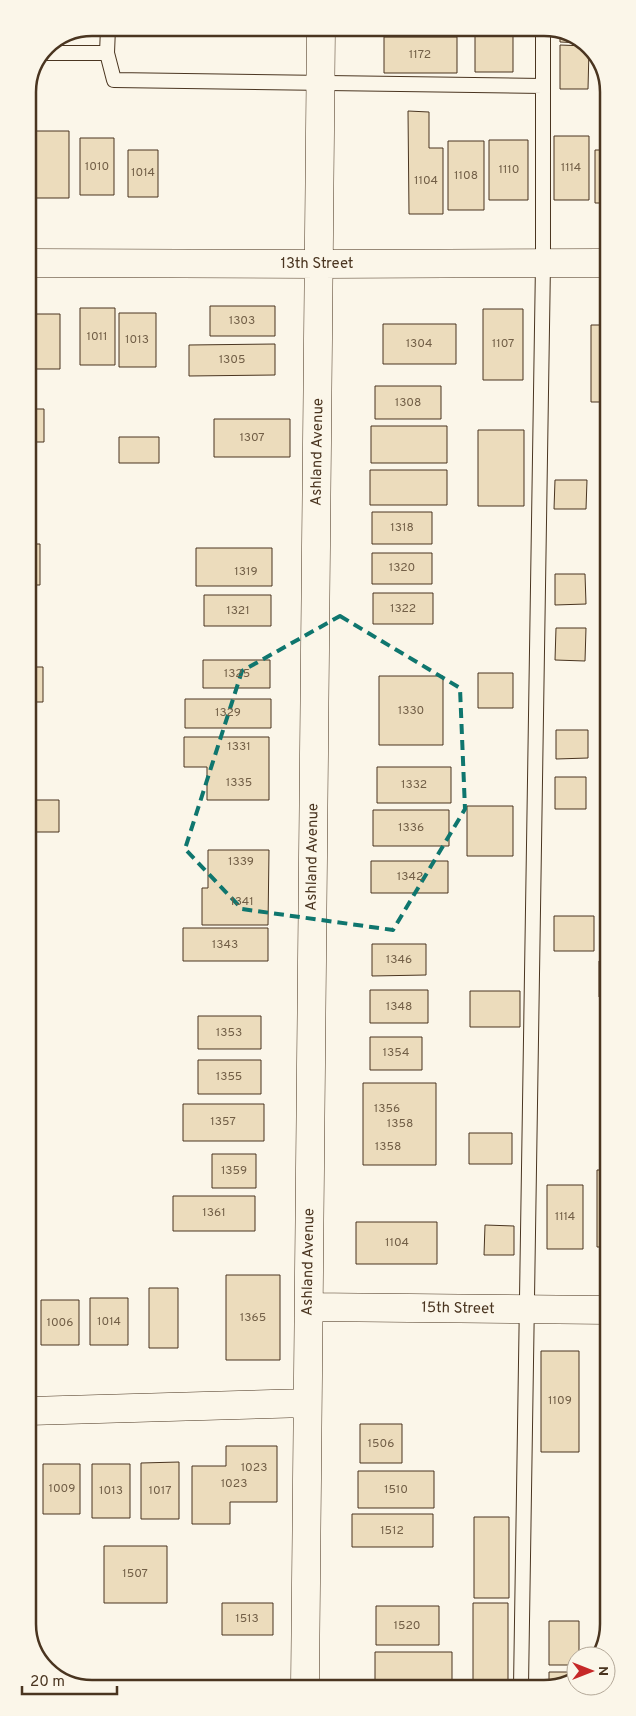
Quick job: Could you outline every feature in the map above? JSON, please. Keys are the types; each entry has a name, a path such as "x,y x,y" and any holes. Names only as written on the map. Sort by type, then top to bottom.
{"street":[{"name":"Ashland Avenue","path":"305,1680 322,36"},
{"name":"13th Street","path":"36,263 600,263"},
{"name":"15th Street","path":"309,1307 600,1310"},
{"path":"36,1411 307,1403"}],"lane":[{"path":"108,36 108,53 114,80 543,86"},
{"path":"521,1680 542,263 543,36"},
{"path":"52,54 108,53"}],"highlighted area":[{"path":"340,616 460,688 465,809 393,930 242,909 185,849 242,671"}],"building":[{"path":"475,36 513,36 513,72 475,72"},
{"path":"384,37 457,37 457,73 384,73"},
{"path":"560,38 569,42 560,42"},
{"path":"560,45 574,46 589,60 588,89 560,89"},
{"path":"408,111 429,112 429,148 443,148 443,214 409,214"},
{"path":"36,131 69,131 69,198 36,198"},
{"path":"554,136 589,136 589,200 554,200"},
{"path":"80,138 114,138 114,195 80,195"},
{"path":"489,140 528,140 528,200 489,200"},
{"path":"448,141 484,141 484,210 448,210"},
{"path":"128,150 158,150 158,197 128,197"},
{"path":"595,150 600,150 600,203 595,203"},
{"path":"210,306 275,306 275,336 210,336"},
{"path":"80,308 115,308 115,365 80,365"},
{"path":"483,309 523,309 523,380 483,380"},
{"path":"119,313 156,313 156,367 119,367"},
{"path":"36,314 60,314 60,369 36,369"},
{"path":"383,324 456,324 456,364 383,364"},
{"path":"591,325 600,325 600,402 591,402"},
{"path":"275,344 275,375 189,376 189,345"},
{"path":"375,386 441,386 441,419 375,419"},
{"path":"36,409 44,409 44,442 36,442"},
{"path":"214,419 290,419 290,457 214,457"},
{"path":"371,426 447,426 447,463 371,463"},
{"path":"478,430 524,430 524,506 478,506"},
{"path":"119,437 159,437 159,463 119,463"},
{"path":"370,470 447,470 447,505 370,505"},
{"path":"555,480 587,480 586,509 554,509"},
{"path":"372,512 432,512 432,544 372,544"},
{"path":"36,544 40,544 40,585 36,585"},
{"path":"196,548 272,548 272,586 196,586"},
{"path":"372,553 432,553 432,584 372,584"},
{"path":"555,574 585,574 586,604 555,605"},
{"path":"373,593 433,593 433,624 373,624"},
{"path":"204,595 271,595 271,626 204,626"},
{"path":"556,628 586,628 585,661 555,660"},
{"path":"203,660 270,660 270,688 203,688"},
{"path":"36,667 43,667 43,702 36,702"},
{"path":"478,673 513,673 513,708 478,708"},
{"path":"379,676 443,676 443,745 379,745"},
{"path":"185,699 271,699 271,728 185,728"},
{"path":"556,730 588,730 588,758 556,759"},
{"path":"184,737 269,737 269,800 207,800 207,767 184,767"},
{"path":"377,767 451,767 451,803 377,803"},
{"path":"555,777 586,777 586,809 555,809"},
{"path":"36,800 59,800 59,832 36,832"},
{"path":"467,806 513,806 513,856 467,856"},
{"path":"373,810 449,810 449,846 373,846"},
{"path":"208,850 269,850 268,925 202,925 202,888 208,888"},
{"path":"371,861 448,861 448,893 371,893"},
{"path":"554,916 594,916 594,951 554,951"},
{"path":"183,928 268,928 268,961 183,961"},
{"path":"372,944 426,944 426,975 372,976"},
{"path":"599,961 600,961 600,997"},
{"path":"370,990 428,990 428,1023 370,1023"},
{"path":"470,991 520,991 520,1027 470,1027"},
{"path":"198,1016 261,1016 261,1049 198,1049"},
{"path":"370,1037 422,1037 422,1070 370,1070"},
{"path":"198,1060 261,1060 261,1094 198,1094"},
{"path":"363,1083 436,1083 436,1165 363,1165"},
{"path":"183,1104 264,1104 264,1141 183,1141"},
{"path":"469,1133 512,1133 512,1164 469,1164"},
{"path":"212,1154 256,1154 256,1188 212,1188"},
{"path":"597,1170 600,1170 600,1247 597,1247"},
{"path":"547,1185 583,1185 583,1249 547,1249"},
{"path":"173,1196 255,1196 255,1231 173,1231"},
{"path":"356,1222 437,1222 437,1264 356,1264"},
{"path":"485,1225 514,1226 514,1255 484,1255"},
{"path":"226,1275 280,1275 280,1360 226,1360"},
{"path":"149,1288 178,1288 178,1348 149,1348"},
{"path":"90,1298 128,1298 128,1345 90,1345"},
{"path":"41,1300 79,1300 79,1345 41,1345"},
{"path":"541,1351 579,1351 579,1452 541,1452"},
{"path":"360,1424 402,1424 402,1463 360,1463"},
{"path":"226,1446 277,1446 277,1502 230,1502 230,1524 192,1524 192,1466 226,1466"},
{"path":"179,1462 179,1519 141,1519 141,1463"},
{"path":"43,1464 80,1464 80,1514 43,1514"},
{"path":"92,1464 130,1464 130,1518 92,1518"},
{"path":"358,1471 434,1471 434,1508 358,1508"},
{"path":"352,1514 433,1514 433,1547 352,1547"},
{"path":"474,1517 509,1517 509,1598 474,1598"},
{"path":"104,1546 167,1546 167,1603 104,1603"},
{"path":"222,1603 273,1603 273,1635 222,1635"},
{"path":"473,1603 508,1603 508,1680 473,1680"},
{"path":"376,1606 439,1606 439,1645 376,1645"},
{"path":"549,1621 579,1621 579,1646 566,1646 566,1665 549,1665"},
{"path":"375,1652 452,1652 452,1680 375,1680"},
{"path":"549,1672 566,1672 566,1675 549,1679"}]}
